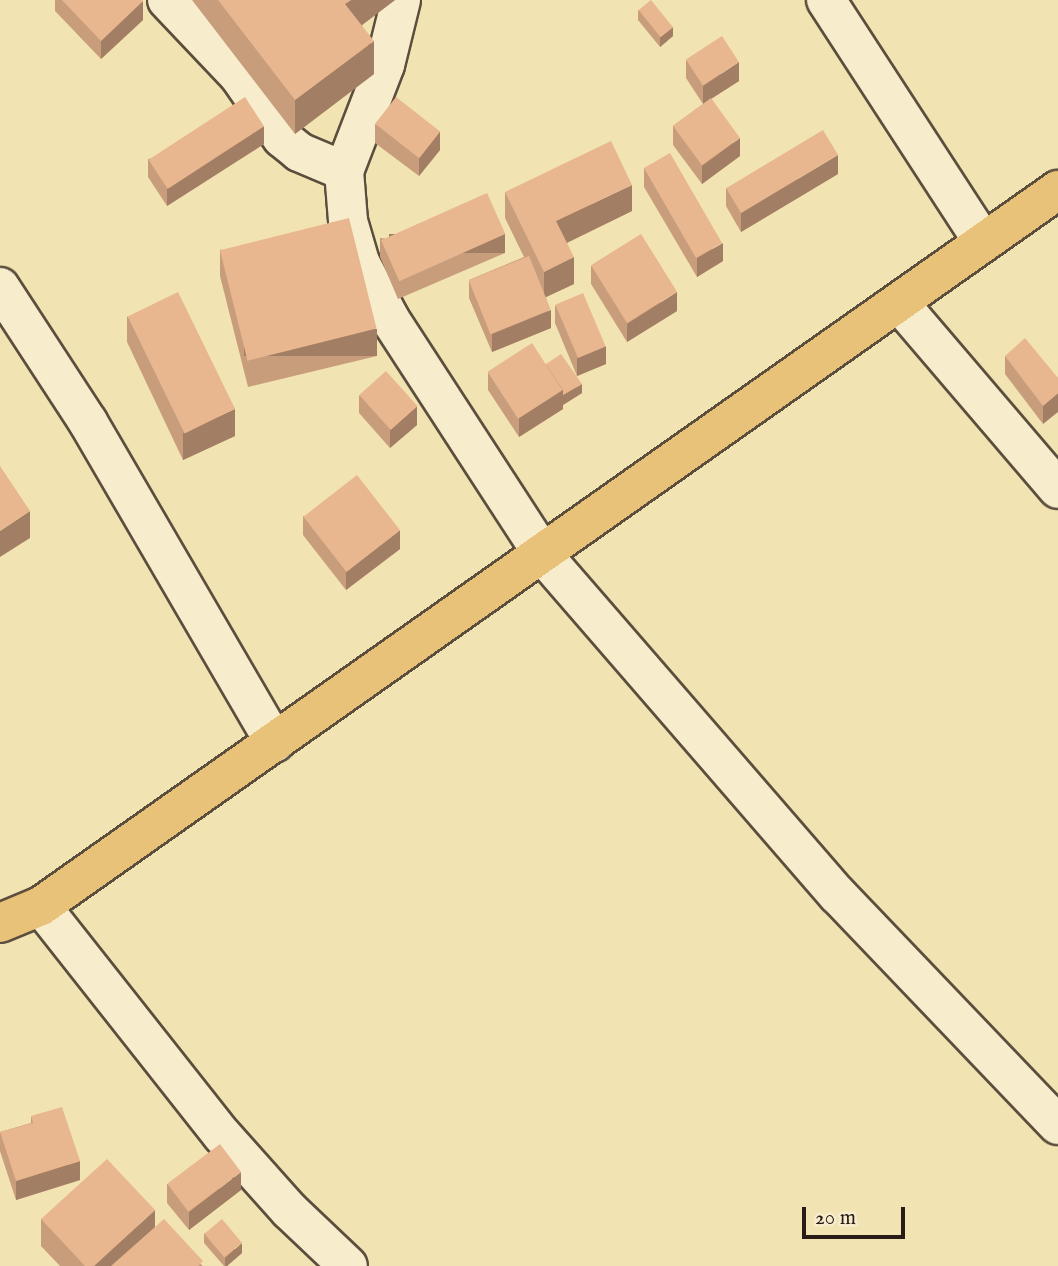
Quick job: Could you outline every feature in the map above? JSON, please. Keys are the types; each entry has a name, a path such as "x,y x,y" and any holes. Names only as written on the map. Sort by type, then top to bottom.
{"highway":[{"path":"0,923 41,906 900,304 1058,190"}],"street":[{"path":"167,0 239,76 282,138 299,152 344,171"},
{"path":"401,0 385,65 344,171 348,221 366,274 390,318 543,555 838,895 1058,1125"},
{"path":"826,0 983,242"},
{"path":"0,287 88,422 275,743"},
{"path":"900,304 1058,489"},
{"path":"41,906 222,1135 289,1210 348,1266"}],"building":[{"path":"62,0 142,0 143,1 101,41"},
{"path":"218,0 351,0 345,4 374,41 295,100"},
{"path":"651,0 673,27 661,37 639,10"},
{"path":"722,36 739,62 703,85 686,59"},
{"path":"245,97 264,126 168,189 149,160"},
{"path":"396,97 440,131 419,158 375,124"},
{"path":"711,98 740,138 702,165 673,126"},
{"path":"823,130 838,155 741,213 726,188"},
{"path":"611,141 632,185 556,221 574,257 544,272 505,192"},
{"path":"670,153 722,243 696,258 644,168"},
{"path":"487,193 505,234 399,281 381,240"},
{"path":"349,218 377,329 248,361 220,250"},
{"path":"641,234 677,292 627,323 591,265"},
{"path":"529,256 551,310 490,334 469,280"},
{"path":"178,292 235,409 185,433 128,317"},
{"path":"583,293 606,346 578,358 555,305"},
{"path":"1025,338 1058,378 1058,393 1043,406 1005,356"},
{"path":"532,343 562,390 518,419 488,372"},
{"path":"561,354 582,384 563,395 563,390 546,364"},
{"path":"386,371 417,406 391,430 359,395"},
{"path":"0,466 30,511 0,531"},
{"path":"357,475 400,530 347,572 303,517"},
{"path":"62,1107 80,1161 16,1181 0,1132 33,1123 31,1116"},
{"path":"220,1144 241,1172 188,1212 167,1184"},
{"path":"107,1159 155,1210 94,1266 85,1266 41,1219"},
{"path":"164,1219 203,1261 198,1266 111,1266"},
{"path":"222,1219 242,1243 224,1258 204,1234"}]}
